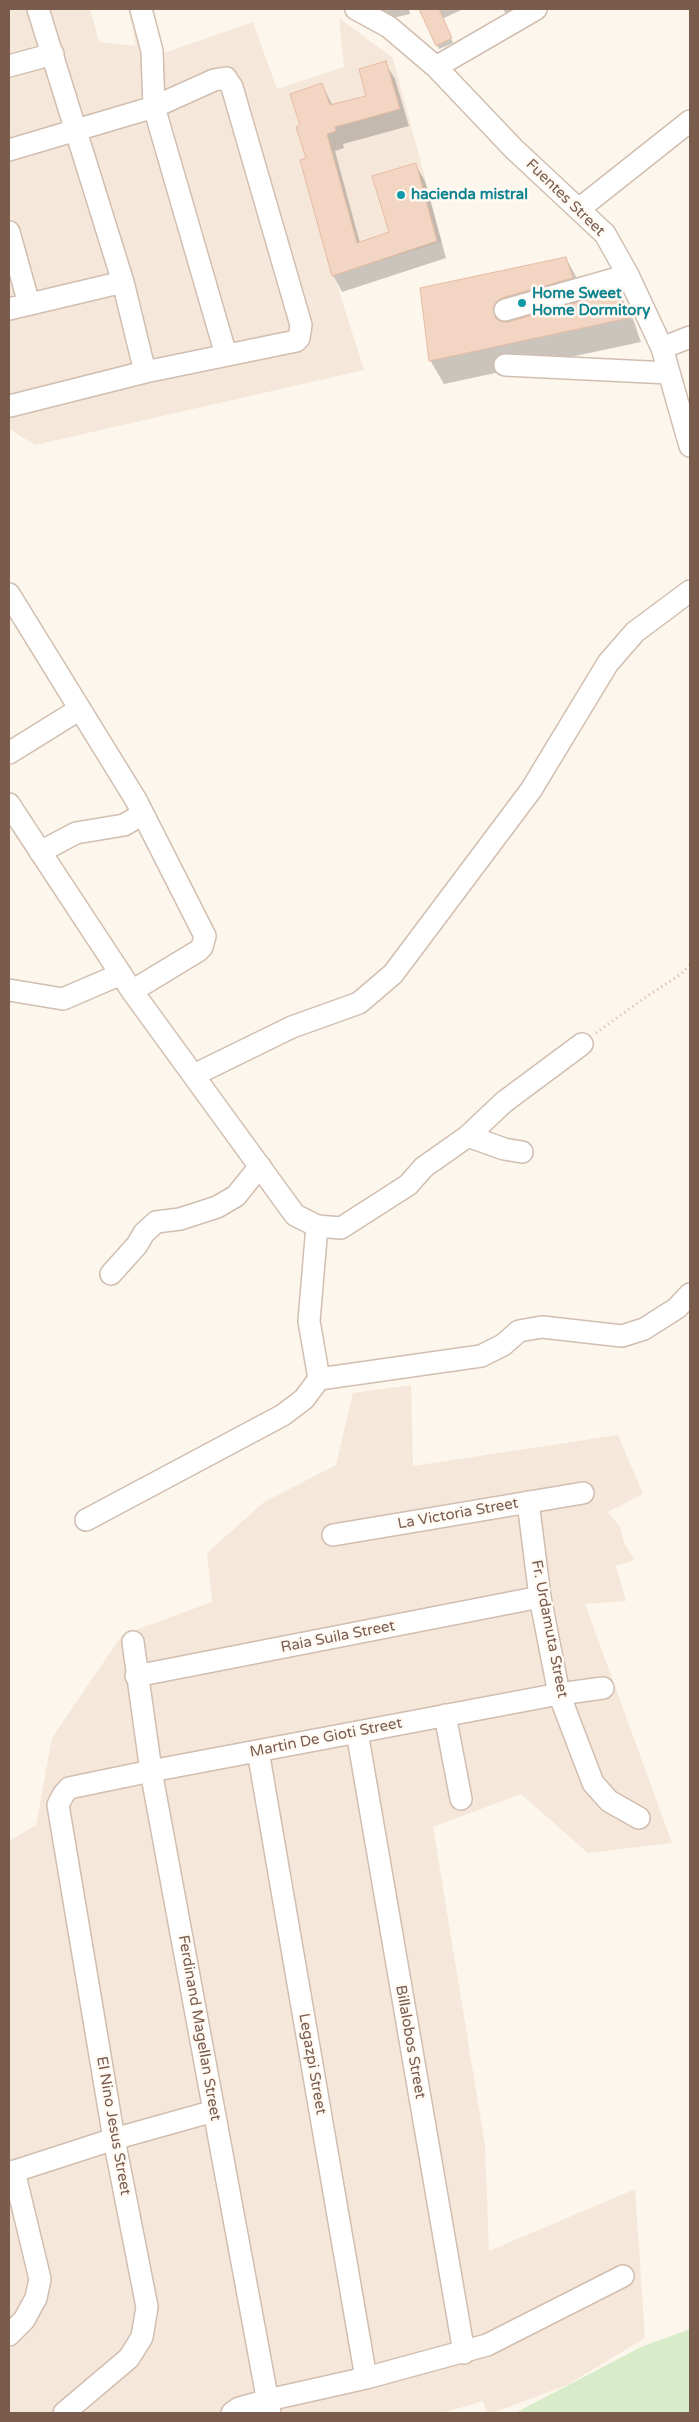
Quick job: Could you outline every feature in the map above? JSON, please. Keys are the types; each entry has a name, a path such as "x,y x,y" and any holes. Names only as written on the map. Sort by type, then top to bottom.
{"street":[{"path":"38,9 123,282 145,372"},
{"path":"141,9 152,51 154,107 226,355"},
{"name":"Fuentes Street","path":"356,9 388,27 436,67 514,149 606,234 628,275 662,348 690,446"},
{"path":"436,67 536,9"},
{"path":"9,66 53,54"},
{"path":"9,150 154,107 214,80 226,78 232,88 301,325 299,338 296,341 145,372 10,406"},
{"path":"579,209 690,121"},
{"path":"9,232 19,307 123,282"},
{"path":"505,310 628,275"},
{"path":"662,348 690,337"},
{"path":"505,365 669,372"},
{"path":"194,1075 292,1027 359,1003 393,974 531,790 608,663 635,632 690,592"},
{"path":"9,594 14,616 80,709 144,814 205,936 202,947 198,951 126,982 63,999 9,990"},
{"path":"9,753 80,709"},
{"path":"9,804 126,982 295,1215 317,1226 341,1228 359,1218 408,1184 424,1166 468,1136 504,1102 582,1044"},
{"path":"40,852 76,833 124,825 144,814"},
{"path":"468,1136 504,1150 522,1152"},
{"path":"111,1274 137,1245 144,1233 156,1222 180,1219 217,1207 236,1196 260,1166"},
{"path":"86,1520 283,1415 304,1399 319,1378 309,1321 317,1226"},
{"path":"319,1378 481,1356 504,1345 519,1331 542,1327 622,1336 644,1329 677,1308 690,1294"},
{"name":"La Victoria Street","path":"334,1536 584,1493"},
{"name":"Fr. Urdamuta Street","path":"528,1502 540,1597 560,1694 593,1783 609,1801 639,1818"},
{"name":"Raia Suila Street","path":"136,1676 540,1597"},
{"name":"Ferdinand Magellan Street","path":"133,1642 136,1676 151,1771 269,2406"},
{"name":"Martin De Gioti Street","path":"58,1805 69,1788 444,1715 603,1688"},
{"path":"444,1715 461,1799"},
{"name":"Billalobos Street","path":"357,1732 464,2352"},
{"name":"Legazpi Street","path":"258,1751 366,2378"},
{"name":"El Nino Jesus Street","path":"58,1805 114,2139 147,2307 142,2337 129,2358 64,2413"},
{"path":"9,2335 24,2320 36,2298 40,2279 12,2172 114,2139 214,2111"},
{"path":"232,2413 239,2408 269,2406 487,2345 623,2276"}],"path":[{"path":"582,1044 643,999 681,974 690,965"}],"shaded area":[{"path":"9,9 90,9 99,42 136,46 128,9 154,9 164,53 253,22 277,89 344,67 339,18 393,58 442,242 334,275 364,370 35,445 9,429"},
{"path":"411,1385 413,1466 618,1435 643,1494 608,1512 620,1527 624,1543 635,1560 616,1566 626,1601 585,1604 672,1843 588,1853 521,1794 433,1827 485,2145 489,2251 635,2189 645,2338 567,2385 493,2413 487,2413 483,2401 443,2413 9,2413 9,1841 36,1825 52,1738 122,1635 212,1602 207,1553 264,1502 336,1465 353,1393"}],"green space":[{"path":"690,2329 690,2413 515,2413 641,2347"}],"building":[{"path":"419,9 439,9 452,38 436,46"},
{"name":"hacienda mistral","path":"386,61 400,109 335,127 336,131 327,134 357,243 389,232 372,176 416,163 437,241 332,276 300,160 306,158 296,127 300,125 290,94 322,83 330,105 366,96 359,69"},
{"name":"Home Sweet Home Dormitory","path":"566,257 573,278 501,298 493,307 496,319 508,322 618,291 629,318 429,361 420,288"}],"place":[{"name":"hacienda mistral","path":"401,195"},
{"name":"Home Sweet Home Dormitory","path":"522,303"}]}
